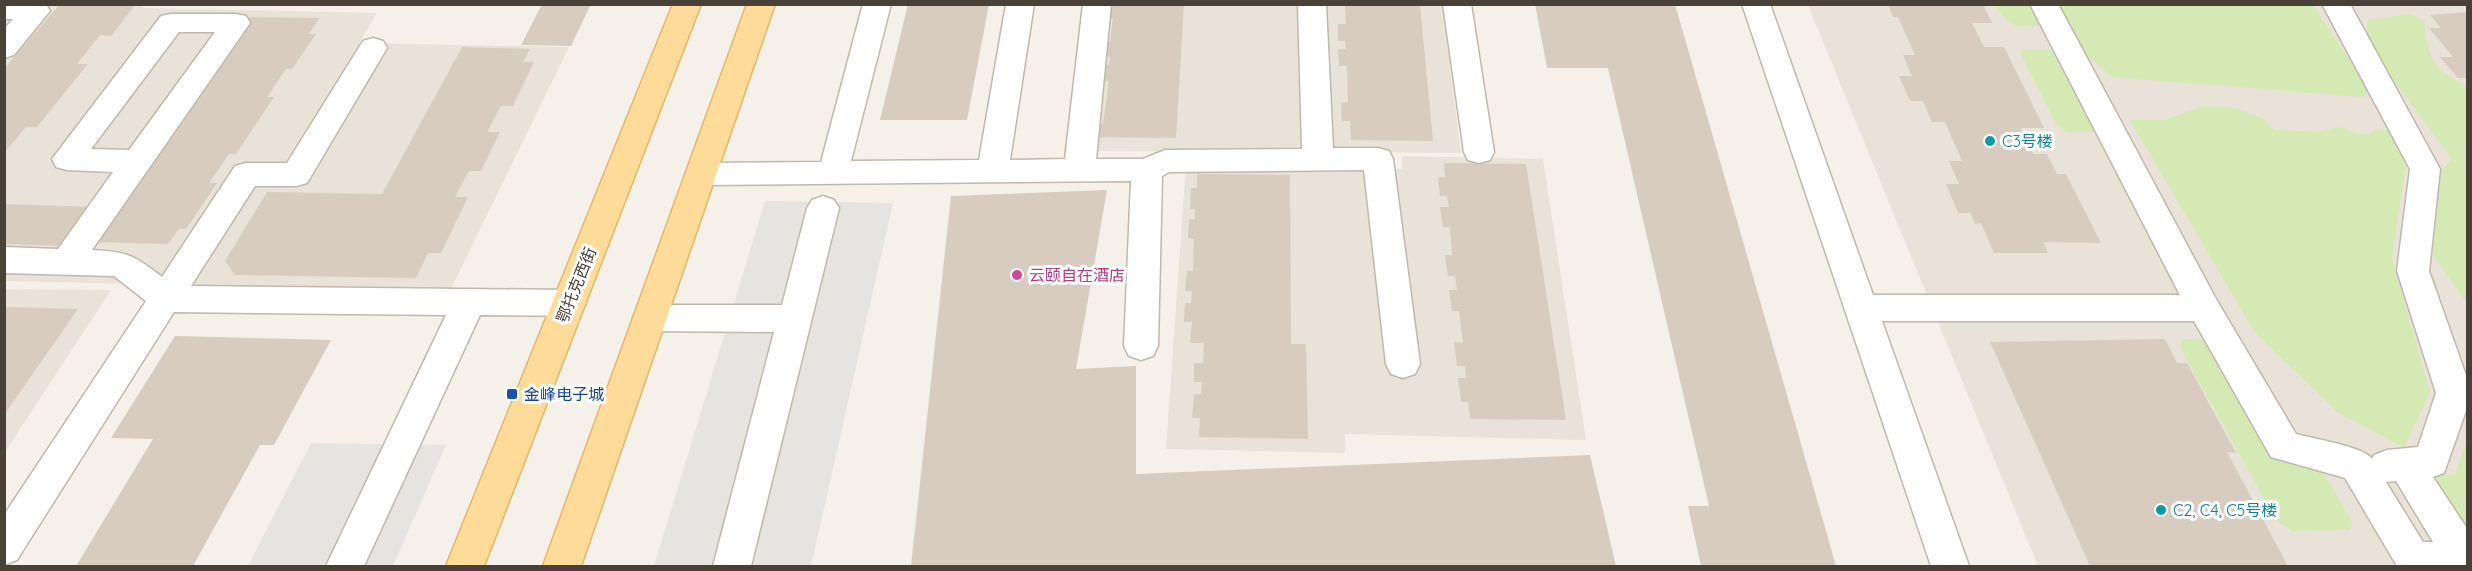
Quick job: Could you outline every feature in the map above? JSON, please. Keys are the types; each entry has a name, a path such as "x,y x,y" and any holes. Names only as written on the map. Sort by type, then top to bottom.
{"main road":[{"name":"鄂托克西街","path":"465,567 687,4"},
{"path":"562,567 761,4"}],"lane":[{"path":"833,173 877,4"},
{"path":"993,171 1020,4"},
{"path":"1079,171 1097,4"},
{"path":"1312,4 1317,159"},
{"path":"1457,4 1479,152"},
{"path":"1756,4 1950,567"},
{"path":"2044,4 2204,308 2284,446 2357,466 2406,466 2431,462 2454,393 2414,271 2425,169 2336,4"},
{"path":"4,10 36,11 4,48"},
{"path":"67,261 139,162 236,23 171,22 67,159 139,162"},
{"path":"4,548 246,174 296,175 373,48"},
{"path":"701,174 1147,170 1165,161 1378,159 1403,364"},
{"path":"1141,346 1147,170"},
{"path":"732,567 823,208"},
{"path":"4,260 121,264 167,299 569,303"},
{"path":"345,567 469,302"},
{"path":"1861,308 2204,308"},
{"path":"650,318 795,319"},
{"path":"2357,466 2413,559 2465,559 2406,466"}],"shaded area":[{"path":"145,4 143,8 377,13 359,43 569,47 450,291 5,281 5,5"},
{"path":"1101,5 1442,5 1461,153 1085,151"},
{"path":"1808,5 2467,5 2467,566 2038,566"},
{"path":"1402,156 1543,159 1586,440 1345,434 1345,453 1166,449 1186,164 1402,169"},
{"path":"765,201 893,203 811,566 654,566"},
{"path":"4,289 111,290 5,452 4,452"},
{"path":"311,443 446,445 393,566 248,566"}],"green space":[{"path":"1996,5 2036,5 2044,20 2039,26 2013,24 2004,18"},
{"path":"2055,5 2313,5 2371,92 2362,97 2112,77 2086,55"},
{"path":"2409,14 2424,21 2427,44 2439,68 2467,87 2467,303 2433,255 2436,177 2452,159 2365,42 2368,20"},
{"path":"2023,49 2054,49 2097,132 2067,132 2057,125 2021,55"},
{"path":"2204,106 2234,108 2262,118 2275,130 2317,132 2342,126 2354,133 2369,135 2375,130 2387,130 2407,156 2392,259 2430,392 2404,448 2337,412 2254,331 2130,120 2165,120"},
{"path":"2183,339 2215,340 2317,462 2353,523 2349,530 2292,531 2276,520 2180,347"},
{"path":"2467,440 2467,523 2456,523 2425,475 2455,475"}],"building":[{"path":"60,4 136,4 111,36 100,35 77,64 88,64 37,127 26,127 4,153 4,69"},
{"path":"542,4 591,4 571,46 521,45"},
{"path":"908,4 989,4 967,120 880,120"},
{"path":"1108,4 1184,4 1176,138 1095,137 1098,124 1103,124 1109,81 1101,81 1102,65 1109,65 1110,57 1102,56 1104,42 1110,42 1113,18 1106,18"},
{"path":"1535,4 1675,4 1836,566 1701,566 1688,506 1709,506 1608,68 1547,68"},
{"name":"C3号楼","path":"1888,4 1983,4 1992,23 1972,23 1984,47 2004,47 2044,128 2021,128 2033,154 2047,154 2057,174 2066,174 2101,243 2043,242 2048,253 1994,253 1981,223 1975,224 1971,213 1958,213 1946,184 1959,184 1949,161 1962,161 1945,122 1932,122 1923,101 1910,101 1899,76 1912,76 1903,55 1915,55 1898,17 1893,17"},
{"path":"1345,5 1420,5 1433,141 1351,140 1350,121 1342,121 1341,103 1348,102 1347,66 1339,66 1338,49 1346,49 1345,41 1338,41 1338,24 1346,24"},
{"path":"2468,12 2468,78 2458,78 2440,57 2453,57 2429,28 2441,28 2430,15"},
{"path":"250,17 319,18 309,34 316,34 292,69 286,69 267,97 274,97 236,154 229,154 209,183 217,183 186,229 179,229 168,244 88,242"},
{"path":"462,47 530,49 523,62 534,62 513,106 501,106 487,132 500,132 481,171 469,171 455,197 468,197 441,253 428,253 416,278 235,275 225,261 267,192 382,194"},
{"path":"1444,163 1526,164 1566,420 1470,419 1468,402 1461,402 1458,378 1466,378 1465,366 1457,366 1454,342 1463,343 1459,311 1452,311 1449,290 1457,290 1455,276 1448,276 1445,255 1452,255 1450,227 1443,227 1440,207 1449,207 1447,196 1440,196 1438,177 1445,177"},
{"path":"1197,174 1290,175 1291,344 1306,344 1308,439 1199,437 1200,418 1192,418 1194,394 1201,394 1202,382 1194,382 1194,363 1203,363 1204,343 1190,343 1192,322 1184,322 1185,303 1191,303 1192,291 1185,291 1187,271 1193,271 1194,239 1188,238 1189,219 1195,219 1195,209 1190,209 1191,188 1197,188"},
{"path":"1107,190 1076,369 1136,366 1136,474 1590,455 1616,566 911,566 951,196"},
{"path":"4,204 96,207 67,246 4,244"},
{"path":"4,307 78,309 4,415"},
{"path":"175,336 331,340 274,445 260,445 193,566 76,566 153,439 111,438"},
{"name":"C2, C4, C5号楼","path":"2165,339 2177,363 2187,363 2236,453 2227,452 2288,566 2090,566 1990,342"}],"place":[{"name":"C3号楼","path":"1990,141"},
{"name":"云颐自在酒店","path":"1017,275"},
{"name":"金峰电子城","path":"512,394"},
{"name":"C2, C4, C5号楼","path":"2161,510"}]}
